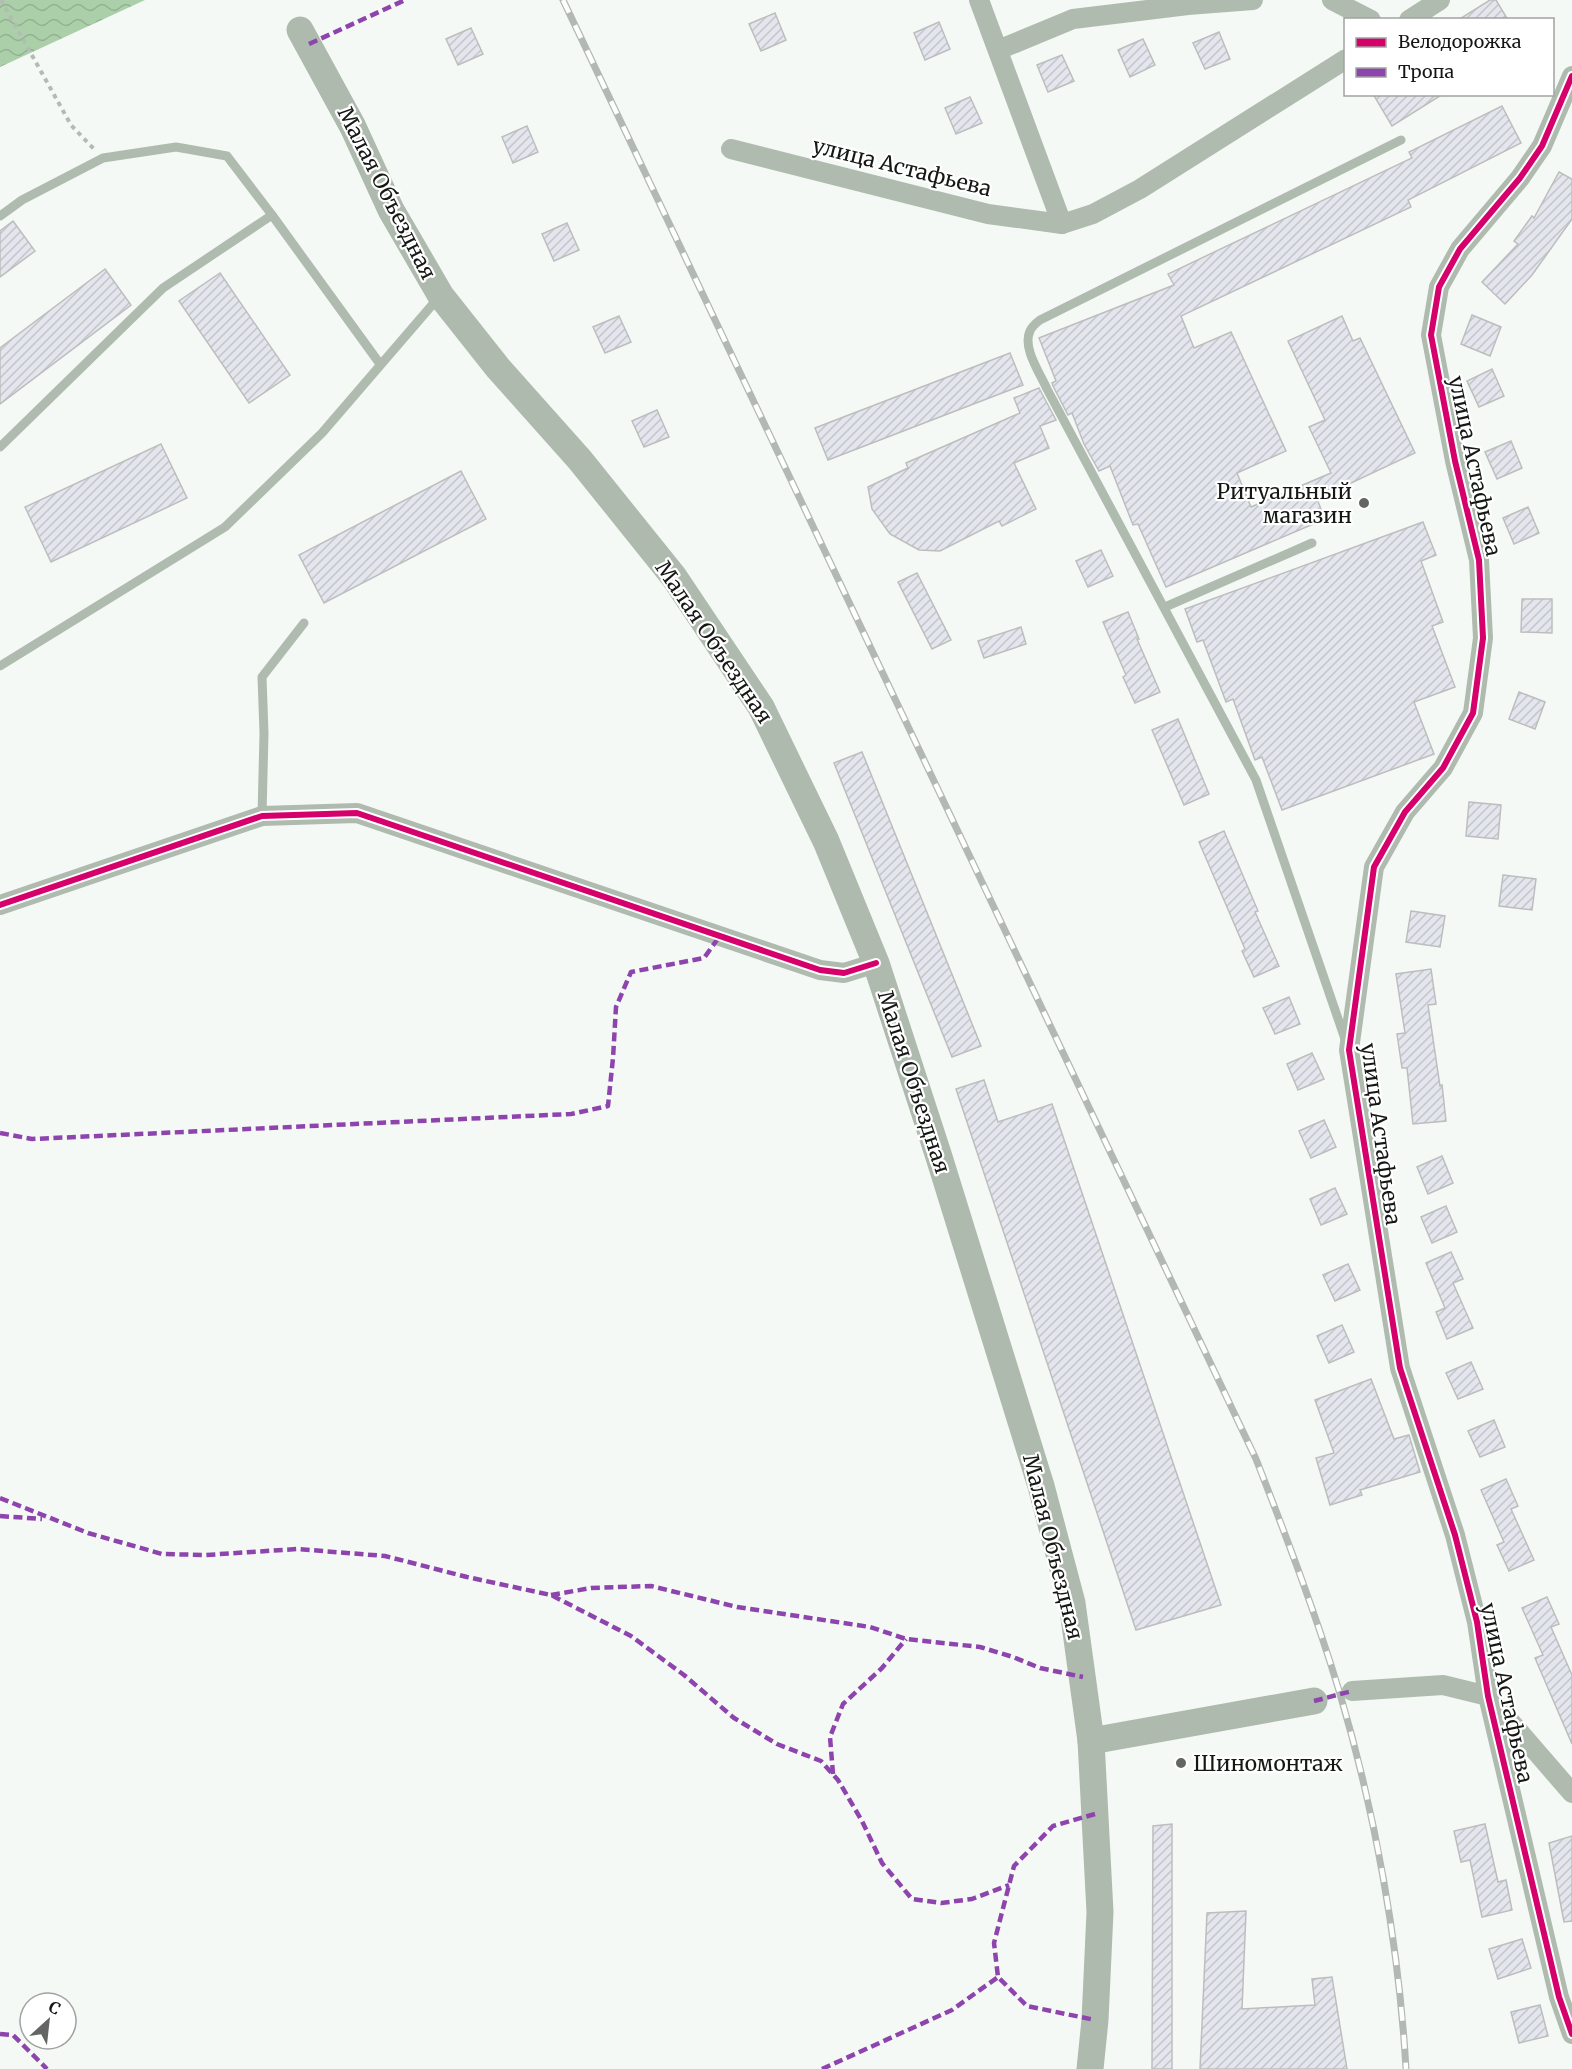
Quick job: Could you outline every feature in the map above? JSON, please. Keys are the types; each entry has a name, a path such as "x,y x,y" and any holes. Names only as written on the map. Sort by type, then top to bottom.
{"main road":[{"name":"Малая Объездная","path":"300,30 353,127 391,210 441,296 498,368 580,460 674,577 761,707 826,841 876,963 1041,1486 1072,1603 1091,1741 1100,1912 1095,2020 1090,2069"},
{"path":"1091,1741 1314,1701"}],"street":[{"path":"979,0 1062,224"},
{"path":"998,50 1073,19 1188,5 1253,0"},
{"path":"1332,0 1367,18"},
{"path":"1412,18 1440,0"},
{"name":"улица Астафьева","path":"731,149 988,214 1062,224 1093,214 1140,189 1344,60"},
{"name":"улица Астафьева","path":"1572,76 1542,146 1520,178 1460,249 1439,287 1431,335 1455,461 1479,560 1483,638 1473,713 1443,768 1405,812 1374,867 1349,1050 1400,1368 1455,1534 1477,1622 1488,1696 1559,1997 1572,2034"},
{"path":"0,904 262,816 357,813 820,970 844,973 876,963"},
{"path":"1352,1691 1443,1685 1488,1696 1572,1793"}],"lane":[{"path":"1349,1050 1256,780 1047,389 1029,346 1031,329 1040,320 1401,140"},
{"path":"0,216 22,200 103,158 176,147 227,156 380,364"},
{"path":"0,447 163,288 272,215"},
{"path":"0,666 225,526 322,433 441,296"},
{"path":"1165,607 1312,543"},
{"path":"262,816 264,733 262,677 304,624"}],"path":[{"path":"1,0 71,125 103,158"}],"water":[{"path":"0,0 145,0 0,67"}],"building":[{"path":"1490,0 1496,0 1507,18 1461,18"},
{"path":"775,13 786,40 761,51 749,24"},
{"path":"939,22 950,49 925,60 914,33"},
{"path":"471,28 483,54 458,65 446,39"},
{"path":"1219,32 1230,59 1205,69 1193,43"},
{"path":"1143,39 1155,65 1130,77 1118,50"},
{"path":"1062,55 1074,81 1048,92 1037,65"},
{"path":"1374,96 1440,96 1392,126"},
{"path":"970,97 982,123 956,134 945,108"},
{"path":"1502,106 1521,143 1408,200 1411,207 1181,316 1194,348 1231,332 1286,451 1237,473 1251,507 1331,473 1309,427 1325,420 1288,341 1342,316 1353,341 1360,338 1415,453 1317,499 1325,519 1166,587 1138,524 1133,525 1110,466 1099,471 1084,444 1072,413 1068,415 1053,386 1052,383 1056,381 1039,338 1174,285 1168,274 1412,158 1409,152"},
{"path":"527,126 538,152 513,163 502,137"},
{"path":"1559,172 1572,179 1572,219 1532,275 1505,304 1482,282 1518,244 1514,241 1532,216 1534,218"},
{"path":"13,221 35,251 0,277 0,231"},
{"path":"567,223 579,250 554,261 542,234"},
{"path":"105,269 131,305 0,404 0,348"},
{"path":"220,273 290,375 249,403 179,301"},
{"path":"1472,315 1501,327 1490,356 1461,344"},
{"path":"619,316 631,342 605,353 593,327"},
{"path":"1010,353 1023,385 828,460 815,428"},
{"path":"1492,369 1504,396 1479,407 1467,381"},
{"path":"1039,388 1056,420 1040,426 1049,448 1014,463 1036,509 1002,526 999,521 940,551 919,550 890,534 872,509 868,487 908,468 906,463 1020,413 1014,398"},
{"path":"657,410 669,437 644,447 632,421"},
{"path":"1511,441 1522,468 1497,479 1485,452"},
{"path":"161,444 187,498 51,562 25,507"},
{"path":"461,471 486,519 324,603 299,555"},
{"path":"1528,507 1539,533 1514,544 1503,518"},
{"path":"1423,522 1436,555 1421,561 1443,622 1432,626 1455,687 1414,702 1434,754 1282,810 1262,757 1255,760 1233,699 1226,702 1203,640 1197,642 1185,609"},
{"path":"1101,550 1113,576 1088,587 1076,561"},
{"path":"917,573 951,640 932,649 898,582"},
{"path":"1522,599 1552,599 1552,633 1521,632"},
{"path":"1128,612 1160,692 1135,703 1123,677 1126,675 1103,622"},
{"path":"1021,627 1026,644 984,658 978,641"},
{"path":"1519,692 1545,702 1535,729 1509,719"},
{"path":"1178,719 1209,794 1184,805 1152,730"},
{"path":"862,752 981,1046 952,1057 834,763"},
{"path":"1469,802 1501,805 1498,839 1466,836"},
{"path":"1224,831 1258,911 1255,912 1279,966 1254,977 1242,951 1245,949 1199,842"},
{"path":"1503,875 1536,879 1532,910 1499,906"},
{"path":"1411,911 1445,916 1440,947 1406,942"},
{"path":"1431,969 1436,1004 1428,1005 1446,1121 1413,1124 1407,1068 1402,1068 1397,1034 1405,1033 1396,974"},
{"path":"1289,997 1300,1024 1275,1034 1263,1008"},
{"path":"1312,1053 1324,1079 1298,1090 1287,1064"},
{"path":"984,1080 998,1122 1052,1104 1221,1605 1136,1630 956,1089"},
{"path":"1324,1120 1336,1147 1311,1158 1299,1131"},
{"path":"1442,1156 1453,1183 1428,1194 1417,1167"},
{"path":"1335,1188 1347,1214 1321,1225 1310,1199"},
{"path":"1446,1206 1457,1232 1432,1243 1421,1217"},
{"path":"1451,1252 1463,1279 1453,1283 1473,1328 1447,1339 1436,1312 1445,1308 1426,1263"},
{"path":"1348,1264 1360,1290 1335,1301 1323,1275"},
{"path":"1342,1325 1354,1352 1329,1363 1317,1336"},
{"path":"1471,1362 1483,1389 1458,1399 1446,1373"},
{"path":"1371,1379 1394,1439 1409,1435 1420,1472 1360,1490 1362,1495 1330,1505 1316,1458 1334,1453 1315,1400"},
{"path":"1494,1420 1505,1447 1480,1457 1468,1431"},
{"path":"1506,1479 1518,1506 1511,1509 1534,1560 1509,1571 1497,1545 1504,1542 1481,1490"},
{"path":"1547,1597 1559,1624 1551,1627 1572,1675 1572,1744 1535,1658 1543,1655 1522,1608"},
{"path":"1172,1824 1172,2069 1152,2069 1153,1826"},
{"path":"1485,1824 1498,1882 1506,1880 1512,1910 1482,1917 1470,1860 1461,1862 1454,1831"},
{"path":"1572,1836 1572,1921 1564,1922 1549,1843"},
{"path":"1246,1911 1242,2009 1315,2005 1312,1979 1332,1977 1347,2069 1200,2069 1207,1913"},
{"path":"1522,1939 1531,1968 1498,1979 1489,1949"},
{"path":"1540,2005 1548,2036 1519,2043 1511,2012"}],"railway":[{"path":"563,0 1256,1459 1321,1634 1353,1739 1384,1880 1398,1975 1406,2069"}],"marked path":[{"path":"309,44 405,0"},
{"path":"0,1133 32,1139 571,1114 608,1106 616,1007 631,972 704,958 719,937"},
{"path":"0,1498 88,1533 162,1554 206,1555 297,1549 385,1556 551,1595 631,1636 684,1675 734,1718 777,1744 821,1761 838,1780 862,1821 882,1863 912,1899 941,1903 972,1899 1009,1885"},
{"path":"0,1516 42,1519"},
{"path":"551,1595 591,1588 651,1586 737,1607 870,1627 906,1639 980,1647 1040,1668 1083,1677"},
{"path":"833,1774 830,1737 843,1704 882,1668 906,1639"},
{"path":"1314,1701 1352,1691"},
{"path":"1095,1814 1053,1826 1014,1866 994,1943 998,1977 1027,2006 1095,2020"},
{"path":"822,2069 952,2010 998,1977"},
{"path":"0,2034 13,2035 47,2069"}],"cycle path":[{"path":"1572,76 1542,146 1520,178 1460,249 1439,287 1431,335 1455,461 1479,560 1483,638 1473,713 1443,768 1405,812 1374,867 1349,1050 1400,1368 1455,1535 1477,1622 1488,1696 1559,1997 1572,2034"},
{"path":"0,905 262,816 357,813 820,970 844,973 876,963"}],"place":[{"name":"Ритуальный магазин","path":"1364,503"},
{"name":"Шиномонтаж","path":"1181,1763"}]}
